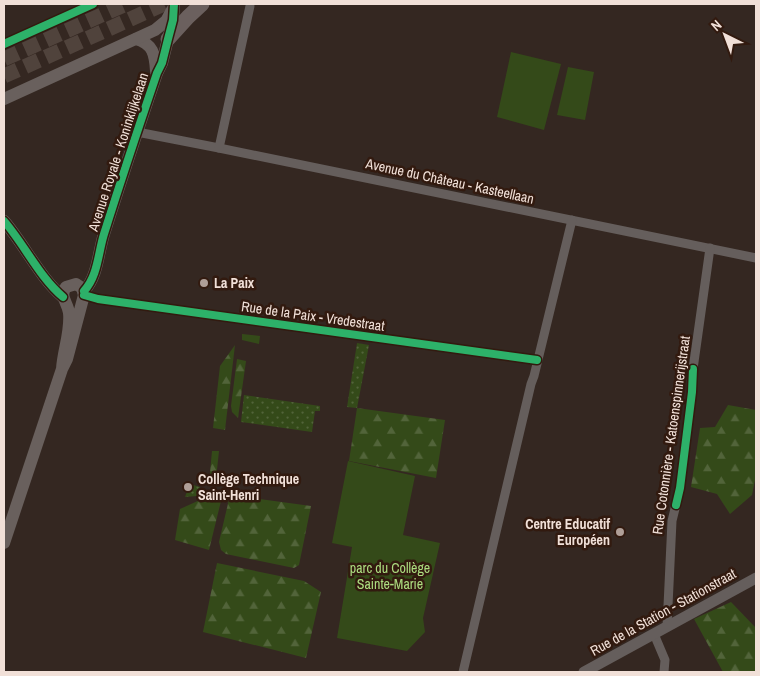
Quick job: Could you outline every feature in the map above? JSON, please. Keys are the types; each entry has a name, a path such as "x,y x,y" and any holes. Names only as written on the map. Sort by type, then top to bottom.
{"highway":[{"path":"191,4 202,4"},
{"path":"168,39 202,4"}],"main road":[{"name":"Avenue Royale - Koninklijkelaan","path":"4,543 67,359 83,296 93,277 103,237 156,73 162,63 173,20 173,6"},
{"path":"4,99 136,40 161,26 173,6"},
{"path":"136,40 144,42 151,47 154,52 156,73"},
{"path":"4,220 46,280 65,300 74,306 83,296 79,285 69,285 64,290 65,300"},
{"name":"Avenue Royale - Koninklijkelaan","path":"62,369 69,321 65,300"}],"street":[{"path":"219,148 250,6"},
{"name":"Avenue du Château - Kasteellaan","path":"137,132 756,258"},
{"path":"463,672 572,220"},
{"name":"Rue Cotonnière - Katoenspinnerijstraat","path":"667,626 672,521 680,488 692,392 693,369 710,248"},
{"name":"Rue de la Paix - Vredestraat","path":"83,296 537,360"},
{"name":"Rue de la Station - Stationstraat","path":"584,672 756,578"},
{"path":"654,634 665,660 664,672"}],"green space":[{"path":"511,52 561,64 544,130 497,117"},
{"path":"568,67 594,72 585,120 557,115"},
{"path":"242,334 260,336 259,344 242,340"},
{"path":"357,343 369,345 357,408 347,407"},
{"path":"235,345 225,430 213,428 220,366"},
{"path":"237,359 246,361 238,418 232,412 231,406"},
{"path":"244,395 320,406 320,411 315,411 312,432 241,422"},
{"path":"728,405 756,410 756,475 752,495 730,514 717,494 691,487 700,428 715,427"},
{"path":"357,408 445,420 436,478 349,461"},
{"path":"212,451 219,451 216,479 209,484"},
{"name":"parc du Collège Sainte-Marie","path":"348,461 415,476 403,535 440,543 423,618 425,632 407,651 337,638 352,547 332,543"},
{"path":"190,484 200,487 197,496 185,497"},
{"path":"211,495 222,497 209,550 175,540 180,509"},
{"path":"230,495 311,506 299,565 294,568 226,554 221,550 219,542"},
{"path":"217,563 304,581 321,592 306,658 203,632"},
{"path":"731,602 756,628 756,672 723,672 694,619"}],"tunnel":[{"path":"4,59 126,4"},
{"path":"4,76 164,4"}],"cycle path":[{"path":"4,44 93,4"},
{"path":"84,291 95,271 104,234 157,73 162,63 173,20 174,4"},
{"path":"4,221 39,271 63,297"},
{"path":"84,295 98,299 537,360"},
{"path":"676,505 680,488 692,392 693,369"}],"place":[{"name":"La Paix","path":"204,283"},
{"name":"Collège Technique Saint-Henri","path":"188,487"},
{"name":"Centre Educatif Européen","path":"620,532"}]}
